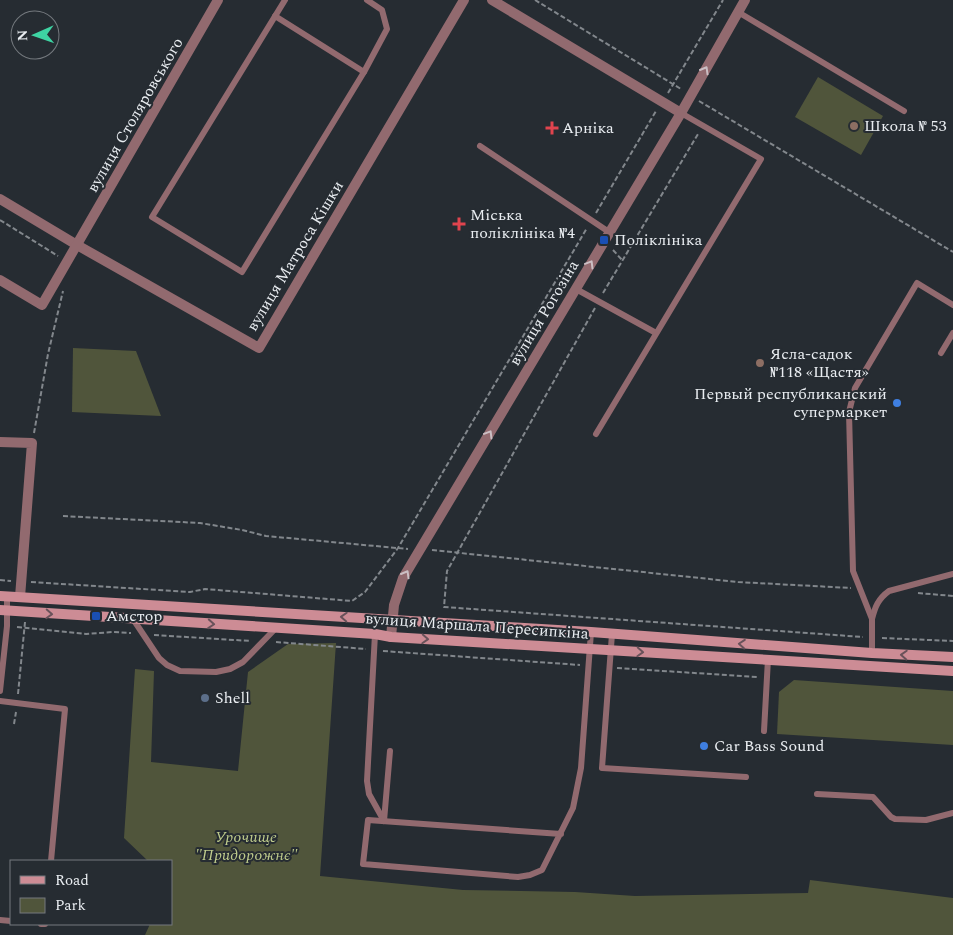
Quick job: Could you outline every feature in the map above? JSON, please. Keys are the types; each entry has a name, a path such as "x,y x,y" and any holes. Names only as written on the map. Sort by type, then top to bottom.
{"main road":[{"name":"вулиця Маршала Пересипкіна","path":"4,596 591,632 872,653 953,657"},
{"name":"вулиця Маршала Пересипкіна","path":"4,611 375,634 391,637 953,671"}],"street":[{"name":"вулиця Столяровського","path":"0,280 42,305 218,0"},
{"name":"вулиця Матроса Кішки","path":"77,245 259,348 464,0"},
{"path":"492,0 680,113"},
{"name":"вулиця Рогозіна","path":"391,637 397,595 403,578 576,289 745,0"},
{"path":"0,198 77,245"},
{"path":"0,442 32,443 22,597"}],"lane":[{"path":"285,0 152,217 242,272 364,72 387,29 382,10 367,0"},
{"path":"738,12 904,111"},
{"path":"275,16 364,72"},
{"path":"596,434 761,159 680,113"},
{"path":"480,146 591,221 607,236"},
{"path":"872,620 852,571 849,412 855,388 917,283 953,305"},
{"path":"576,289 656,333"},
{"path":"941,352 953,333"},
{"path":"872,653 872,620 881,597 888,591 953,574"},
{"path":"0,691 4,596"},
{"path":"133,619 159,658 180,672 216,672 230,669 243,662 276,628"},
{"path":"561,834 368,820 362,864 518,877 542,870 561,834 573,808 580,775 591,632"},
{"path":"375,634 367,782 368,794 384,821"},
{"path":"612,634 602,768 746,777"},
{"path":"764,731 768,659"},
{"path":"0,701 65,709 51,860"},
{"path":"384,821 390,751"},
{"path":"817,794 872,797 891,817 896,818 926,820 953,813"}],"path":[{"path":"535,0 690,96 953,252"},
{"path":"22,597 25,582 190,592 205,589 352,601 365,592 398,548 723,0"},
{"path":"703,126 598,301 446,570 444,607 872,638 953,641"},
{"path":"0,220 68,262"},
{"path":"607,236 623,261"},
{"path":"32,443 48,354 64,288"},
{"path":"63,516 200,523 266,536 457,552 738,582 859,589"},
{"path":"0,580 17,581"},
{"path":"916,593 953,596"},
{"path":"14,724 25,612"}],"green space":[{"path":"818,77 883,116 861,155 795,117"},
{"path":"73,348 136,351 161,416 72,412"},
{"name":"Урочище \"Придорожнє\"","path":"336,643 320,876 463,890 575,892 635,896 808,893 810,880 953,898 953,935 145,935 150,925 172,925 172,860 147,860 124,838 135,669 154,671 151,762 238,771 248,672 288,644"},
{"path":"794,680 953,691 953,745 777,734 779,692"}],"place":[{"name":"Школа № 53","path":"854,126"},
{"name":"Арніка","path":"552,128"},
{"name":"Міська поліклініка №4","path":"459,224"},
{"name":"Поліклініка","path":"604,240"},
{"name":"Ясла-садок №118 «Щастя»","path":"760,363"},
{"name":"Первый республиканский супермаркет","path":"897,403"},
{"name":"Амстор","path":"96,616"},
{"name":"Shell","path":"205,698"},
{"name":"Car Bass Sound","path":"704,746"}]}
